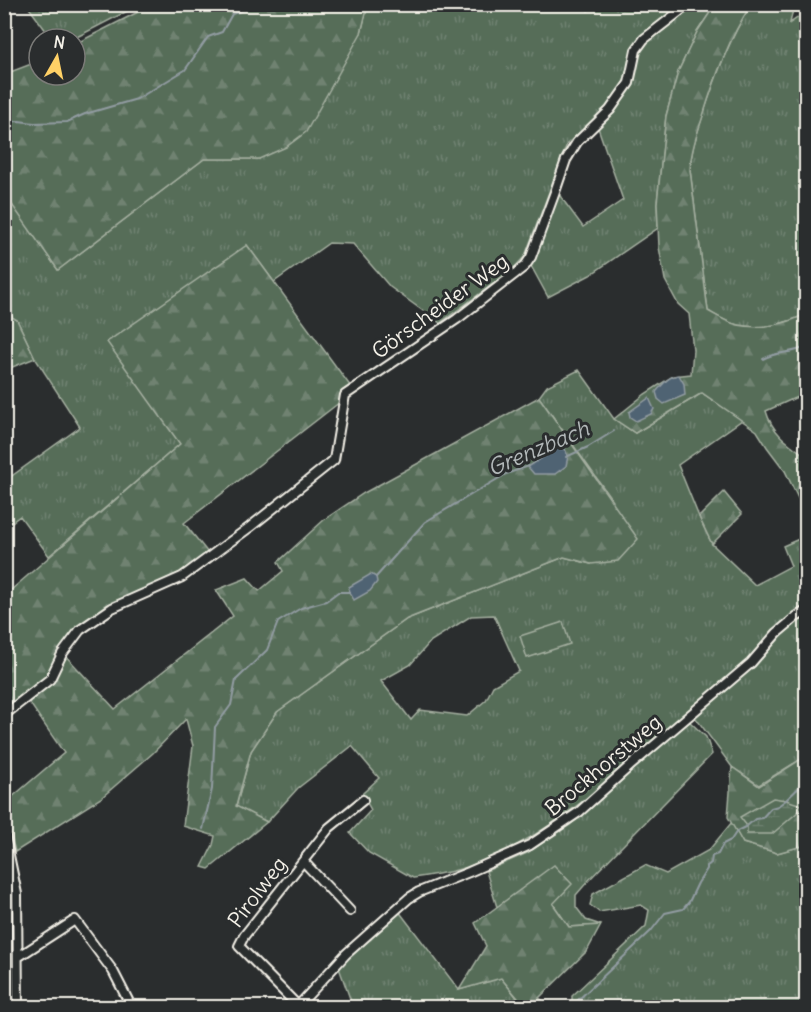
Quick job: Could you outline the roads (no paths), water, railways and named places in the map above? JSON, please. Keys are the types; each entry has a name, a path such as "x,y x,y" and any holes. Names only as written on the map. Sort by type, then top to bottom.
{"street":[{"name":"Görscheider Weg","path":"4,715 50,679 62,654 80,630 112,608 182,577 250,527 334,460 345,395 457,319 525,266 531,257 566,160 577,142 610,110 629,83 636,50 644,39 689,4"},
{"name":"Brockhorstweg","path":"299,1006 346,954 397,908 419,892 530,845 579,812 751,663 777,633 807,611"},
{"name":"Pirolweg","path":"299,1006 239,946 244,936 329,828 363,800"},
{"path":"4,831 17,894 18,1008"},
{"name":"Pirolweg","path":"303,861 350,911"},
{"path":"18,957 75,920 112,971 132,1008"}],"water":[{"path":"679,375 684,384 685,395 664,404 658,399 656,392 663,383"},
{"path":"649,398 654,409 651,414 636,421 630,417 629,412"},
{"path":"557,448 565,449 568,456 566,466 555,474 534,474 528,467"},
{"path":"371,574 376,577 377,582 370,591 354,600 349,587"}],"waterway":[{"path":"4,122 67,122 85,114 137,99 185,70 208,37 222,32 232,14 255,6 255,4"},
{"name":"Grenzbach","path":"763,359 806,347"},
{"name":"Grenzbach","path":"566,457 614,431"},
{"name":"Grenzbach","path":"376,577 425,522 506,474 529,466"},
{"name":"Grenzbach","path":"203,829 212,789 215,727 231,705 236,680 267,650 278,622 301,608 326,601 338,592 350,592"},
{"path":"577,1001 651,931 665,913 683,909 689,902 707,866 711,863 712,856 718,854 723,844 731,840 737,831 755,819 762,818 771,808 786,800 806,781"}]}
